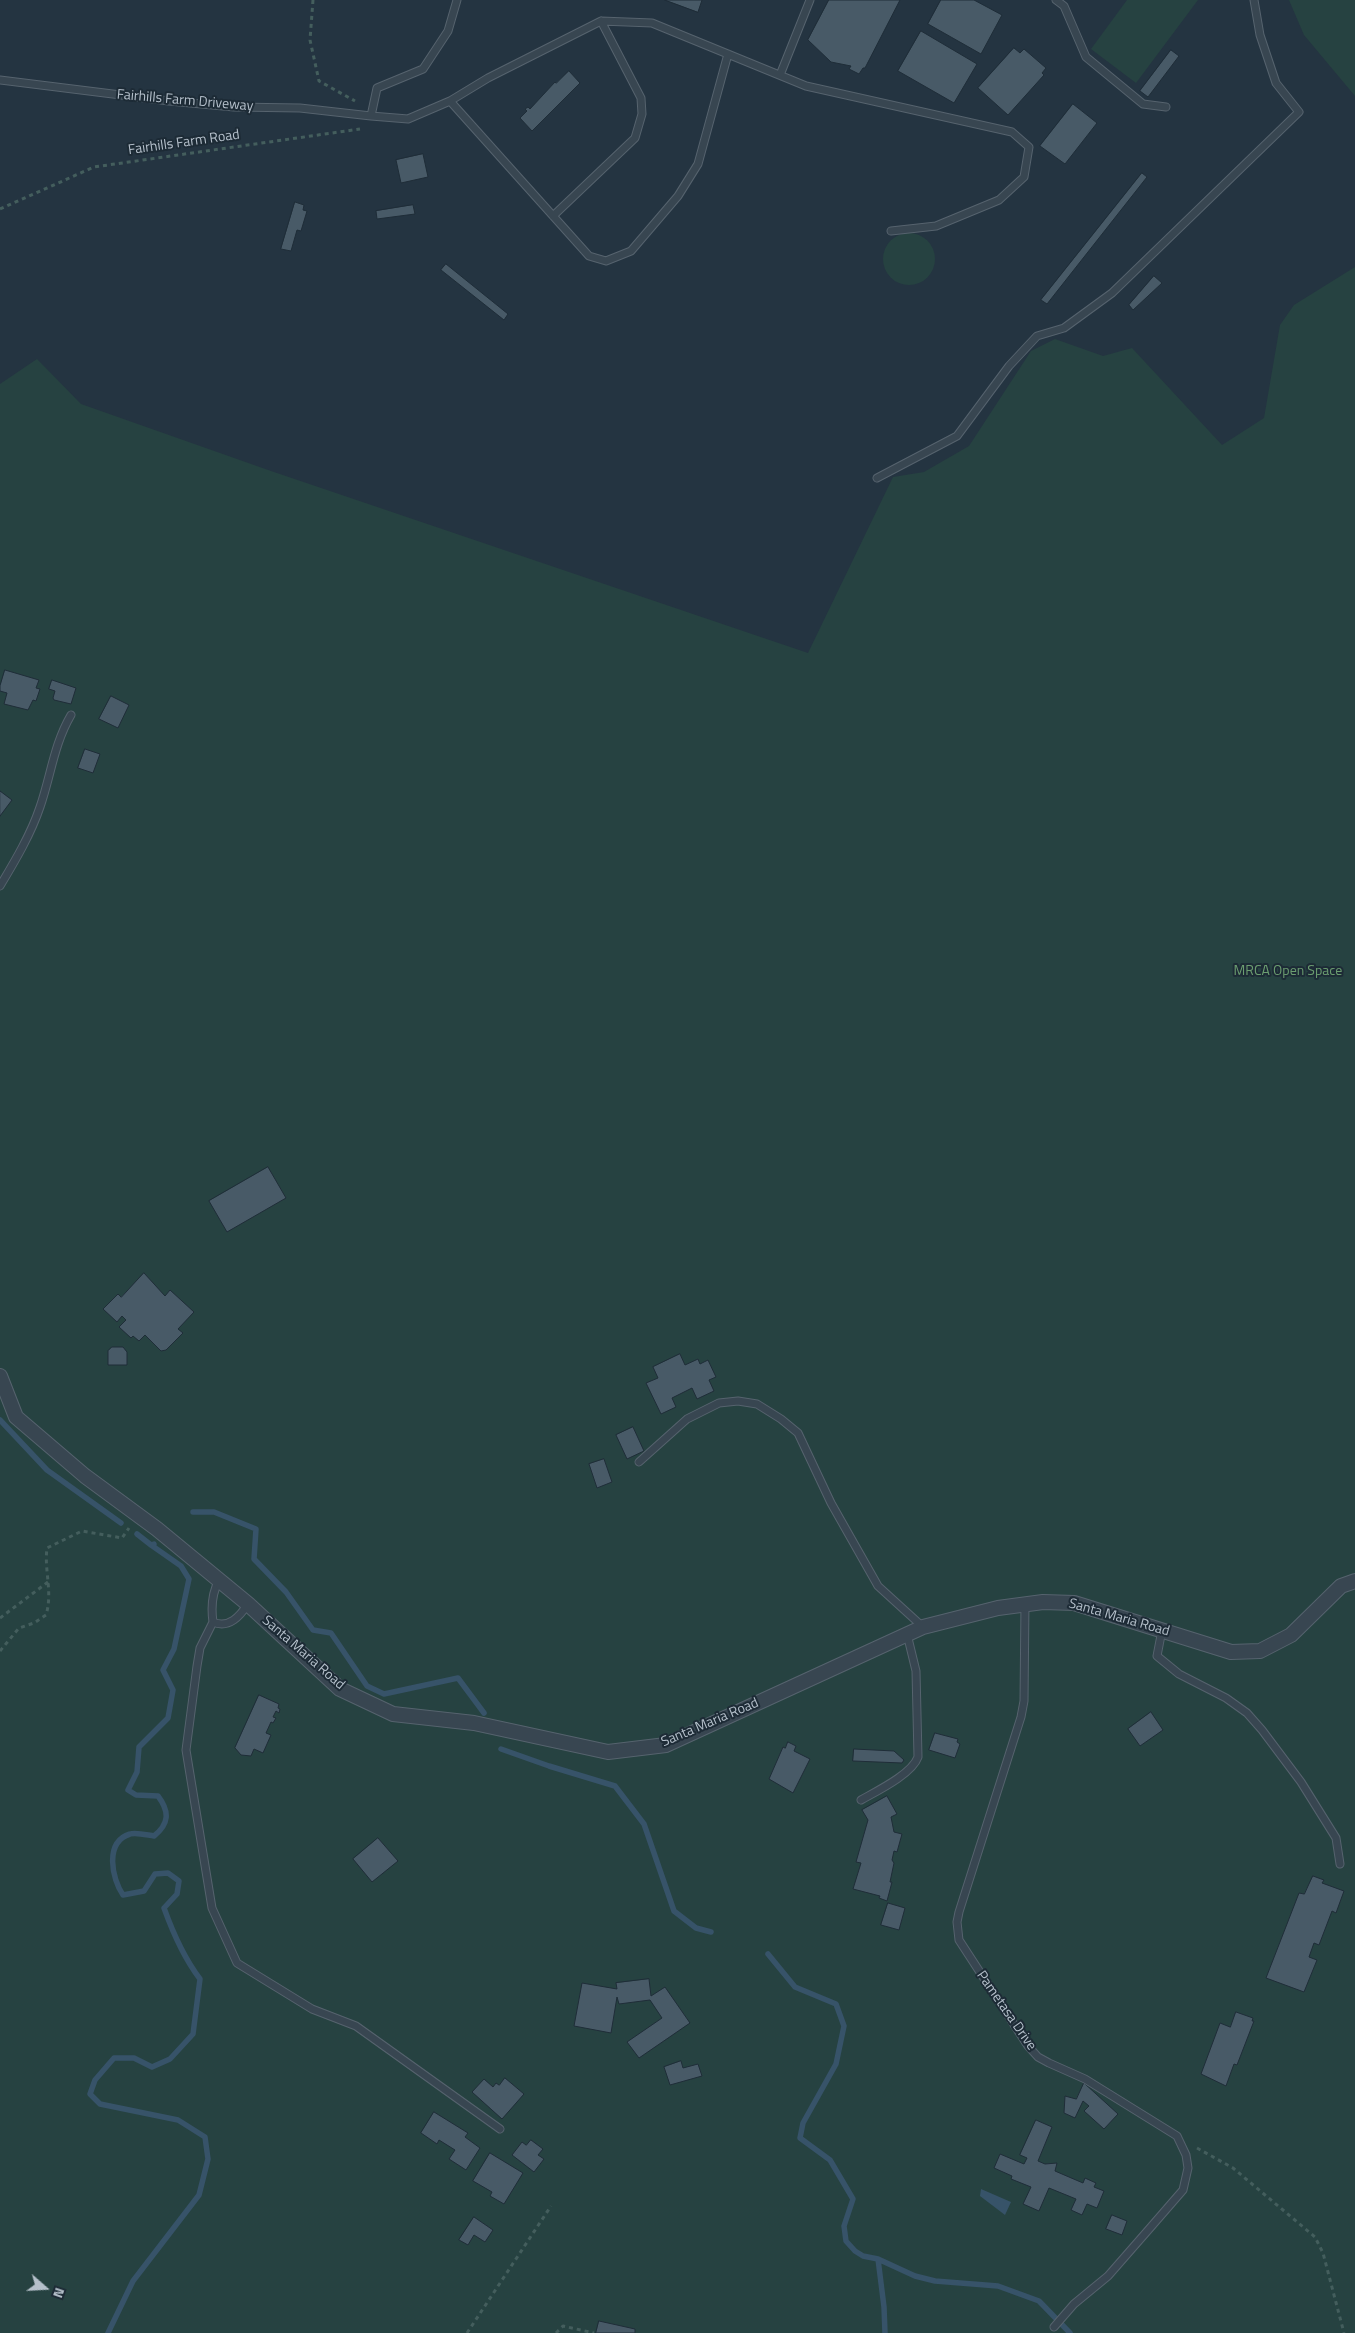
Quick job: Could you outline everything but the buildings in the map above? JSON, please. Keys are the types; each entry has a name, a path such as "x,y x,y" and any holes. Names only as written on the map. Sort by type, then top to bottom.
{"street":[{"name":"Santa Maria Road","path":"0,1376 16,1417 86,1476 248,1604 340,1689 393,1714 474,1723 608,1752 666,1745 923,1627 1025,1603 1057,1601 1074,1603 1231,1652 1260,1651 1291,1635 1341,1586 1355,1582"}],"lane":[{"path":"371,116 377,88 423,69 448,30 457,0"},
{"path":"780,75 810,0"},
{"path":"1056,0 1064,6 1086,57 1143,104 1166,107"},
{"path":"877,478 957,436 1009,366 1038,336 1064,328 1112,292 1299,112 1276,83 1260,35 1254,0"},
{"path":"601,21 652,23 806,86 1012,132 1029,147 1024,177 999,200 936,226 891,231"},
{"path":"553,216 635,138 642,114 642,98 601,21"},
{"name":"Fairhills Farm Driveway","path":"0,80 169,101 234,107 300,108 408,119 450,101 488,78 601,21"},
{"path":"450,101 589,256 606,261 631,251 678,196 698,164 728,54"},
{"path":"0,886 34,823 41,806 61,732 71,715"},
{"path":"639,1462 687,1419 718,1403 738,1400 757,1404 781,1419 798,1433 831,1503 878,1586 923,1627"},
{"path":"219,1580 213,1595 213,1622 200,1648 196,1666 186,1750 212,1908 237,1963 312,2009 356,2026 500,2129"},
{"name":"Pametasa Drive","path":"1025,1603 1024,1700 1021,1717 959,1912 957,1922 958,1940 1028,2046 1038,2056 1085,2078 1177,2136"},
{"path":"213,1622 225,1624 238,1618 248,1604"},
{"path":"1162,1630 1157,1656 1179,1674 1226,1698 1247,1713 1262,1730 1301,1782 1336,1838 1340,1864"},
{"path":"861,1800 907,1771 916,1762 918,1757 916,1671 907,1634"},
{"path":"1054,2327 1074,2304 1108,2276 1182,2190 1188,2168 1186,2155 1177,2136"}],"path":[{"path":"313,0 310,40 319,81 352,98 371,116"},
{"name":"Fairhills Farm Road","path":"0,209 94,167 368,128 371,116"},
{"path":"0,1651 19,1628 34,1623 46,1615 50,1600 46,1560 47,1548 82,1531 122,1538 138,1516"},
{"path":"0,1618 48,1582"},
{"path":"1177,2136 1233,2168 1315,2237 1323,2253 1344,2333"},
{"path":"467,2333 551,2206"},
{"path":"556,2333 563,2326 594,2333"}],"green space":[{"path":"1127,0 1198,0 1136,83 1091,49"},
{"path":"1289,0 1355,0 1355,96 1304,35"},
{"path":"909,233 919,235 927,241 933,249 935,259 933,269 927,277 919,283 909,285 899,283 891,277 885,269 883,259 885,249 891,241 899,235"},
{"name":"MRCA Open Space","path":"1355,267 1355,2333 0,2333 0,384 37,359 81,404 271,471 808,653 893,477 924,472 969,446 1031,351 1055,339 1103,356 1132,348 1222,445 1264,418 1280,325 1294,305"}],"water":[{"path":"981,2189 1011,2202 1005,2215 980,2196"}],"waterway":[{"path":"0,1420 47,1470 121,1523"},
{"path":"193,1512 214,1512 256,1529 254,1559 286,1592 313,1630 331,1633 367,1686 384,1694 458,1678 484,1713"},
{"path":"137,1534 151,1545 154,1544"},
{"path":"108,2333 133,2281 199,2195 208,2159 205,2137 178,2120 100,2104 90,2094 95,2080 114,2058 134,2058 152,2067 170,2059 193,2034 200,1979 179,1945 164,1908 177,1894 179,1881 168,1873 155,1874 144,1891 123,1895 114,1871 113,1853 116,1845 122,1838 132,1833 154,1836 163,1827 166,1818 165,1807 158,1796 136,1795 128,1790 137,1772 139,1747 168,1718 173,1690 163,1670 174,1649 189,1579 181,1566 151,1545"},
{"path":"501,1749 615,1786 644,1824 674,1911 696,1928 711,1932"},
{"path":"768,1954 795,1987 836,2004 844,2026 836,2064 803,2123 800,2138 830,2160 853,2199 844,2226 846,2241 855,2251 863,2256 878,2259 915,2276 935,2281 998,2286 1039,2301 1070,2333"},
{"path":"878,2259 885,2333"}]}
